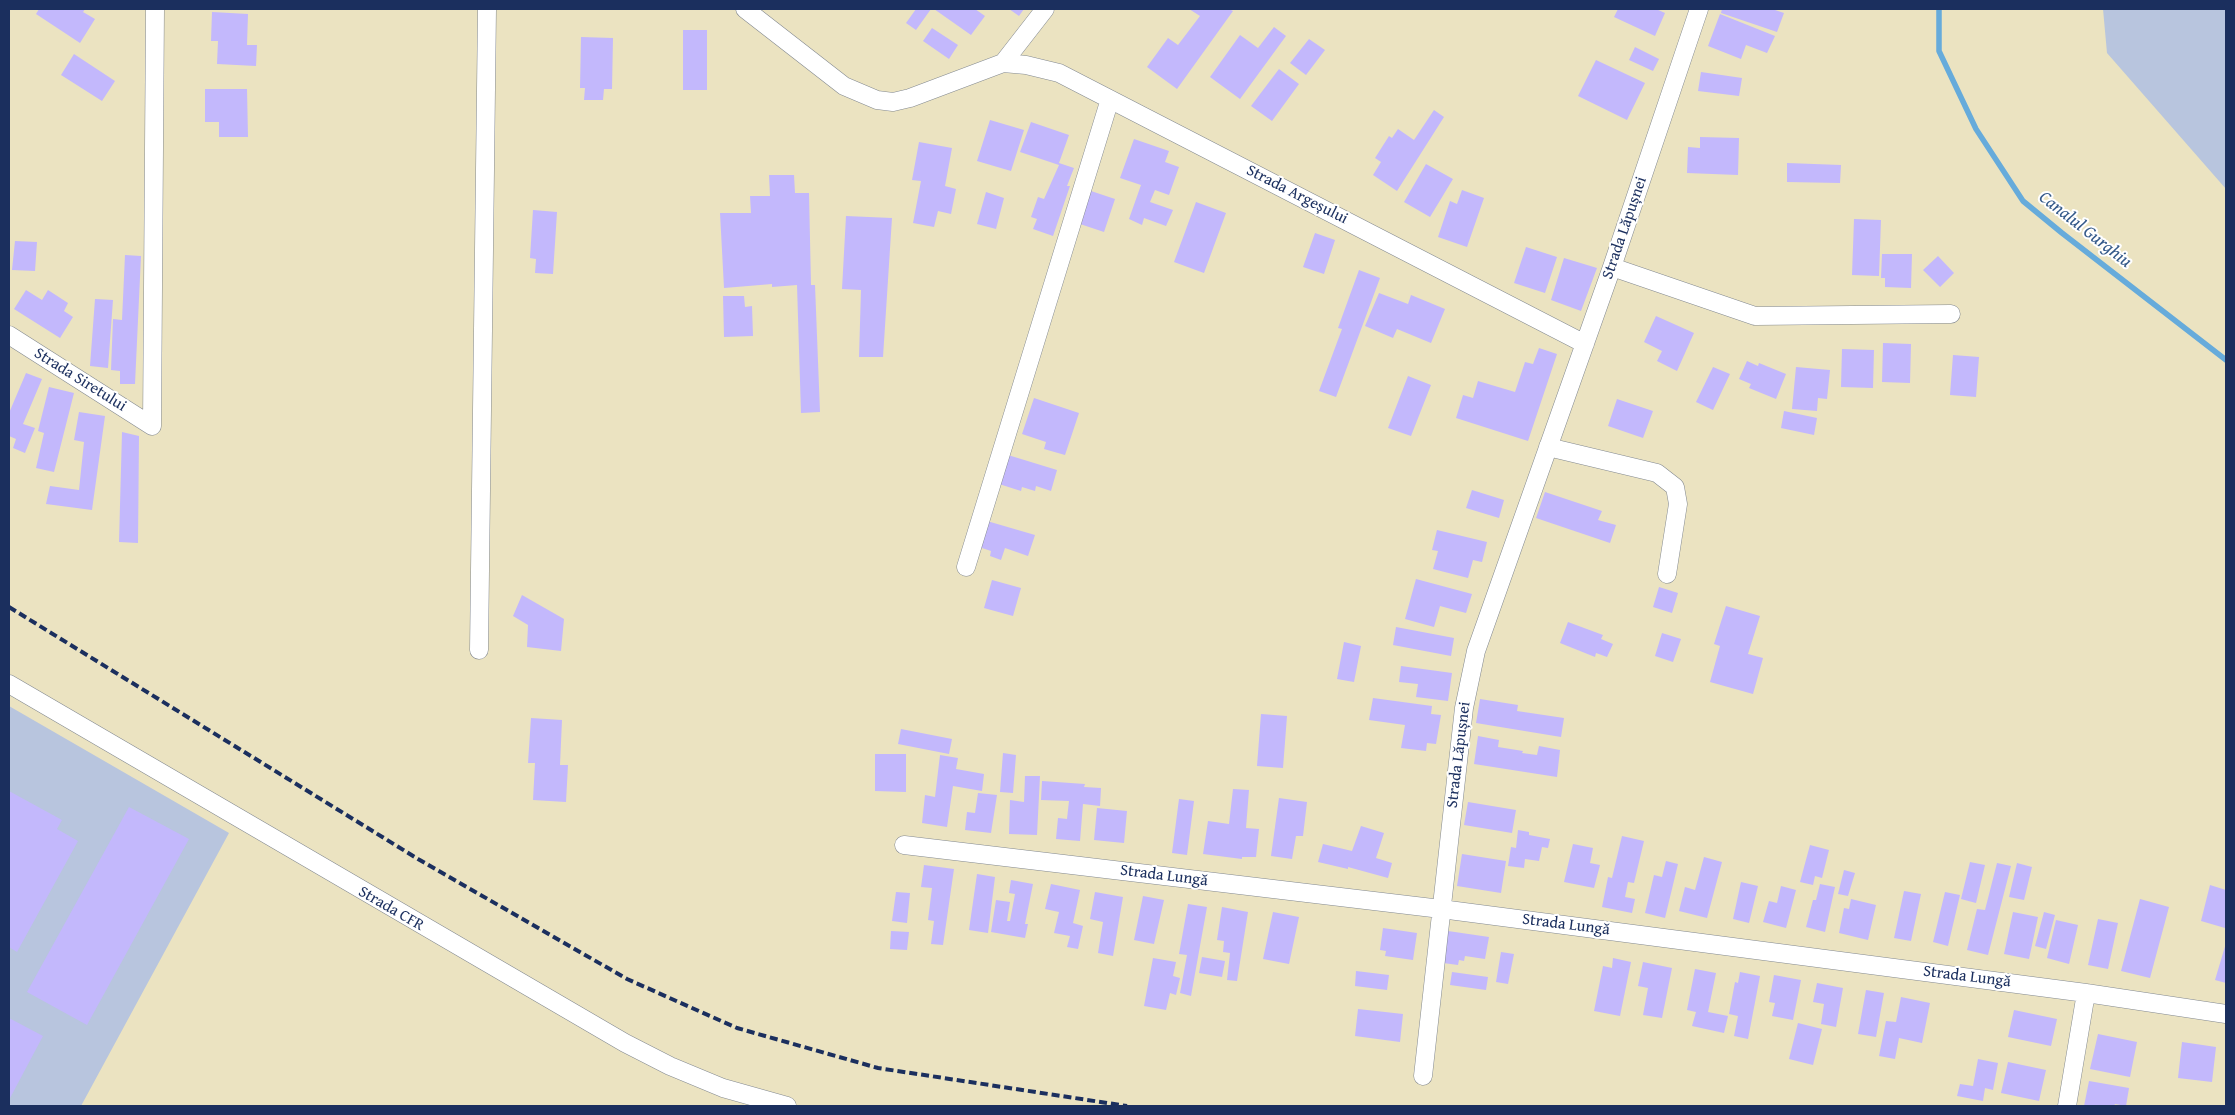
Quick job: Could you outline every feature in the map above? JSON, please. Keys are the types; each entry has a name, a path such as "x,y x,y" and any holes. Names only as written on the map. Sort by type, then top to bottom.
{"street":[{"name":"Strada Siretului","path":"9,334 152,426 154,9"},
{"path":"479,650 487,9"},
{"name":"Strada Argeșului","path":"745,9 844,86 877,100 893,102 910,98 1003,63 1026,65 1060,73 1585,344"},
{"path":"1003,63 1046,9"},
{"name":"Strada Lăpușnei","path":"1423,1076 1464,708 1476,651 1612,267 1699,9"},
{"path":"966,567 1110,99"},
{"path":"1612,267 1755,316 1951,314"},
{"path":"1548,447 1657,473 1675,487 1678,504 1667,574"},
{"name":"Strada CFR","path":"9,684 625,1043 670,1066 722,1088 787,1106"},
{"name":"Strada Lungă","path":"904,845 1441,909 2086,993 2226,1014"},
{"path":"2067,1106 2086,993"}],"shaded area":[{"path":"2103,9 2226,9 2226,189 2107,53"},
{"path":"9,706 229,833 81,1106 9,1106"}],"building":[{"path":"39,9 85,9 83,12 95,19 80,43 36,14"},
{"path":"916,9 931,9 916,30 906,23"},
{"path":"934,9 975,9 985,16 971,35"},
{"path":"1009,9 1024,9 1019,16"},
{"path":"1189,9 1229,9 1233,11 1177,89 1147,67 1168,38 1178,45 1200,16"},
{"path":"1618,9 1656,9 1665,13 1655,36 1614,17"},
{"path":"1722,9 1772,9 1784,13 1777,32 1721,13"},
{"path":"212,12 248,14 247,45 257,45 256,66 217,64 218,41 211,41"},
{"path":"1720,14 1775,36 1767,53 1746,45 1741,59 1708,46"},
{"path":"1274,27 1286,36 1240,99 1210,77 1240,35 1258,48"},
{"path":"932,28 958,45 949,59 923,41"},
{"path":"683,30 707,30 707,90 683,90"},
{"path":"581,37 613,38 612,89 604,89 603,100 584,100 585,88 580,88"},
{"path":"1309,39 1325,50 1306,75 1290,63"},
{"path":"1635,47 1659,59 1653,71 1629,60"},
{"path":"74,54 115,81 102,101 61,75"},
{"path":"1596,60 1645,83 1627,120 1578,96"},
{"path":"1279,69 1299,84 1272,121 1251,106"},
{"path":"1701,72 1742,78 1739,96 1698,91"},
{"path":"205,89 247,89 248,137 219,137 219,122 205,122"},
{"path":"1434,110 1444,117 1397,191 1373,175 1381,162 1375,158 1389,136 1392,138 1398,129 1414,140"},
{"path":"990,120 1024,130 1011,171 977,161"},
{"path":"1031,122 1069,135 1059,163 1074,168 1053,236 1033,229 1037,219 1031,217 1038,197 1044,199 1059,165 1020,152"},
{"path":"1700,137 1739,138 1738,175 1687,173 1688,147 1700,148"},
{"path":"1134,139 1169,151 1165,162 1179,167 1169,195 1155,190 1150,202 1173,210 1166,226 1144,218 1142,225 1129,219 1141,185 1120,178"},
{"path":"919,142 952,148 945,186 956,189 951,214 938,211 934,227 913,223 921,181 912,180"},
{"path":"1787,163 1841,165 1840,183 1787,182"},
{"path":"1426,164 1453,179 1430,217 1404,202"},
{"path":"769,175 794,175 795,193 809,193 811,285 815,285 820,412 801,413 797,285 772,287 772,284 724,288 720,213 751,213 750,196 770,196"},
{"path":"1462,190 1484,198 1467,247 1438,237 1450,201 1457,204"},
{"path":"1091,191 1115,199 1104,232 1080,224"},
{"path":"986,192 1004,198 996,229 977,224"},
{"path":"1196,202 1226,213 1204,273 1174,262"},
{"path":"533,210 557,212 553,274 535,273 536,259 530,258"},
{"path":"846,216 892,218 883,357 859,357 861,290 842,289"},
{"path":"1854,219 1881,220 1879,276 1852,275"},
{"path":"1315,233 1335,240 1324,274 1303,267"},
{"path":"15,241 37,242 35,271 12,270"},
{"path":"1526,247 1557,257 1545,293 1514,283"},
{"path":"1882,254 1912,254 1911,288 1885,287 1885,278 1881,278"},
{"path":"125,255 141,256 135,384 120,384 120,371 111,370 113,319 122,320"},
{"path":"1938,256 1954,273 1940,287 1923,270"},
{"path":"1564,258 1597,268 1581,311 1551,300"},
{"path":"1359,270 1380,278 1336,397 1319,391 1342,329 1338,328"},
{"path":"26,290 42,300 48,290 68,303 64,311 73,317 60,338 14,309"},
{"path":"1379,293 1408,304 1411,295 1445,309 1431,343 1397,329 1393,338 1365,326"},
{"path":"723,296 744,296 745,307 752,306 753,336 724,337"},
{"path":"95,299 113,300 108,368 90,366"},
{"path":"1656,316 1694,333 1677,371 1657,361 1662,351 1644,342"},
{"path":"1883,343 1911,344 1910,383 1882,382"},
{"path":"1539,348 1557,354 1528,441 1456,418 1463,395 1473,398 1478,381 1515,392 1525,362 1533,364"},
{"path":"1842,349 1874,350 1873,388 1841,387"},
{"path":"1953,355 1979,357 1976,397 1950,395"},
{"path":"1747,361 1758,366 1759,363 1786,374 1776,399 1749,388 1751,384 1739,379"},
{"path":"1713,367 1730,374 1713,410 1696,402"},
{"path":"1796,367 1830,370 1827,399 1818,398 1817,411 1792,409"},
{"path":"26,373 42,379 23,424 35,428 25,453 13,448 16,439 9,436 9,413"},
{"path":"1408,376 1431,385 1411,436 1388,428"},
{"path":"49,387 74,393 54,472 36,468 44,433 38,431"},
{"path":"1034,398 1079,413 1065,455 1044,449 1046,442 1022,434"},
{"path":"1617,399 1653,411 1643,438 1608,426"},
{"path":"1784,411 1817,418 1814,435 1781,428"},
{"path":"79,412 105,416 92,510 46,504 50,486 79,490 84,442 74,440"},
{"path":"122,432 139,436 138,543 119,542"},
{"path":"1008,455 1057,470 1051,491 1036,486 1035,491 1022,487 1021,491 999,484"},
{"path":"1472,490 1504,500 1499,518 1466,508"},
{"path":"1545,492 1602,511 1598,520 1616,525 1610,543 1536,518"},
{"path":"987,521 1035,535 1028,556 1005,548 1001,560 990,556 991,551 979,547"},
{"path":"1437,530 1487,542 1482,562 1473,560 1468,578 1433,569 1438,551 1432,550"},
{"path":"1416,579 1472,594 1466,613 1440,606 1434,627 1405,619"},
{"path":"992,580 1021,588 1013,616 984,608"},
{"path":"1659,587 1678,593 1672,613 1653,607"},
{"path":"522,595 564,619 561,651 527,647 528,625 513,616"},
{"path":"1726,606 1760,616 1748,654 1763,658 1753,694 1710,682 1720,646 1714,644"},
{"path":"1568,622 1603,635 1601,639 1613,644 1607,657 1596,653 1595,657 1560,643"},
{"path":"1396,627 1454,638 1451,656 1393,645"},
{"path":"1662,633 1681,639 1673,662 1655,656"},
{"path":"1344,642 1361,646 1354,682 1337,679"},
{"path":"1401,666 1452,673 1448,701 1416,697 1418,684 1399,682"},
{"path":"1373,698 1432,706 1431,714 1441,715 1436,744 1427,743 1426,751 1401,748 1405,725 1369,720"},
{"path":"1480,699 1518,705 1517,711 1564,718 1561,737 1476,723"},
{"path":"1261,714 1287,716 1283,768 1257,766"},
{"path":"531,718 562,720 560,765 568,765 566,802 533,800 535,763 528,763"},
{"path":"901,729 952,739 949,754 898,744"},
{"path":"1478,736 1499,740 1498,747 1523,751 1522,753 1537,755 1539,746 1560,750 1557,777 1474,764"},
{"path":"1003,753 1016,755 1013,793 1000,792"},
{"path":"875,754 906,754 906,792 875,791"},
{"path":"940,755 958,758 956,769 984,774 982,791 953,786 947,827 922,823 925,795 935,797"},
{"path":"1025,776 1040,776 1037,835 1009,834 1010,800 1024,802"},
{"path":"1042,781 1085,784 1084,787 1101,788 1100,806 1083,804 1080,841 1056,839 1058,818 1067,819 1069,801 1041,800"},
{"path":"1233,789 1249,790 1246,828 1259,829 1256,857 1242,857 1242,859 1203,854 1208,821 1229,824"},
{"path":"9,791 62,820 57,829 78,841 17,952 9,947"},
{"path":"978,793 997,795 991,833 965,830 967,812 975,813"},
{"path":"1279,798 1307,802 1303,836 1296,836 1292,859 1271,856"},
{"path":"1179,799 1194,801 1187,855 1172,853"},
{"path":"1468,802 1516,810 1512,833 1464,825"},
{"path":"129,807 189,839 87,1025 27,992"},
{"path":"1097,808 1127,811 1124,843 1094,840"},
{"path":"1361,826 1384,833 1376,858 1392,863 1388,878 1348,867 1348,869 1318,862 1323,844 1352,851"},
{"path":"1518,830 1529,832 1529,835 1550,839 1548,848 1542,847 1539,861 1525,859 1524,868 1508,866 1511,847 1516,848"},
{"path":"1622,836 1644,841 1634,883 1628,882 1625,897 1635,899 1632,913 1602,907 1608,877 1612,878"},
{"path":"1573,844 1593,848 1590,863 1600,865 1594,888 1564,882"},
{"path":"1810,845 1829,850 1822,878 1815,876 1813,885 1800,882"},
{"path":"1462,854 1506,861 1501,893 1457,886"},
{"path":"1704,857 1722,862 1707,918 1679,911 1685,887 1695,890"},
{"path":"1666,861 1678,864 1665,918 1645,913 1654,875 1662,877"},
{"path":"1970,862 1985,865 1976,903 1961,899"},
{"path":"1997,863 2011,866 1988,955 1967,950 1977,909 1985,910"},
{"path":"2017,863 2032,867 2024,900 2009,897"},
{"path":"924,865 954,869 943,945 931,944 934,921 928,920 932,888 921,887"},
{"path":"1844,870 1855,873 1848,896 1838,894"},
{"path":"977,874 995,877 988,933 969,930"},
{"path":"1011,880 1033,884 1025,924 1028,924 1025,938 991,932 996,900 1010,902 1007,921 1010,921 1015,894 1009,893"},
{"path":"1741,882 1758,886 1749,923 1733,919"},
{"path":"1051,884 1080,890 1073,923 1083,926 1078,949 1067,947 1070,936 1054,933 1059,912 1045,909"},
{"path":"1820,884 1835,887 1825,932 1806,927 1813,900 1816,900"},
{"path":"2210,885 2226,890 2225,928 2201,921"},
{"path":"1781,886 1796,890 1786,928 1763,922 1769,901 1777,903"},
{"path":"1904,891 1921,894 1911,941 1894,938"},
{"path":"896,892 910,893 907,923 892,921"},
{"path":"1095,892 1123,897 1113,956 1098,953 1103,922 1090,919"},
{"path":"1945,892 1960,895 1948,946 1933,942"},
{"path":"1143,896 1164,900 1154,944 1134,940"},
{"path":"1851,899 1876,905 1868,940 1839,933 1844,908 1849,909"},
{"path":"2140,899 2169,907 2150,978 2121,971"},
{"path":"1188,904 1207,907 1191,996 1180,993 1187,955 1179,954"},
{"path":"1222,907 1248,912 1237,981 1227,980 1230,953 1223,952 1224,941 1217,940"},
{"path":"1273,912 1299,917 1289,964 1263,959"},
{"path":"2013,912 2038,917 2029,959 2004,954"},
{"path":"2044,912 2055,915 2046,949 2035,946"},
{"path":"2098,919 2118,923 2108,969 2088,965"},
{"path":"2056,920 2078,925 2069,964 2047,958"},
{"path":"1383,928 1417,933 1413,960 1385,956 1386,951 1380,950"},
{"path":"891,931 909,932 907,950 890,949"},
{"path":"1448,931 1489,937 1485,959 1465,956 1464,961 1459,960 1458,965 1443,963"},
{"path":"2226,943 2226,983 2215,980"},
{"path":"1501,952 1514,954 1508,984 1496,982"},
{"path":"1202,957 1225,961 1222,977 1199,973"},
{"path":"1153,958 1176,962 1173,976 1180,978 1176,995 1170,993 1166,1010 1144,1006"},
{"path":"1613,958 1631,962 1620,1016 1594,1011 1603,966 1612,968"},
{"path":"1643,962 1672,968 1662,1018 1643,1015 1648,988 1638,986"},
{"path":"1695,969 1716,973 1708,1012 1728,1016 1724,1033 1692,1026 1696,1012 1687,1010"},
{"path":"1356,971 1389,975 1387,990 1355,986"},
{"path":"1452,972 1488,977 1486,990 1450,985"},
{"path":"1740,972 1760,976 1748,1039 1734,1036 1738,1016 1729,1014 1735,982 1738,983"},
{"path":"1774,975 1801,980 1793,1020 1772,1016 1775,1003 1769,1002"},
{"path":"1817,983 1843,988 1836,1027 1821,1024 1824,1004 1813,1002"},
{"path":"1866,990 1884,993 1876,1037 1858,1034"},
{"path":"1901,997 1930,1003 1922,1043 1899,1038 1895,1059 1879,1056 1886,1021 1896,1022"},
{"path":"1358,1009 1403,1014 1400,1042 1355,1036"},
{"path":"2014,1010 2057,1019 2051,1046 2008,1037"},
{"path":"9,1018 43,1036 9,1100"},
{"path":"1798,1023 1822,1029 1813,1065 1789,1059"},
{"path":"2098,1034 2137,1042 2130,1077 2090,1069"},
{"path":"2182,1042 2216,1047 2212,1082 2178,1078"},
{"path":"1978,1059 1998,1063 1993,1090 1985,1088 1983,1101 1957,1096 1960,1084 1973,1086"},
{"path":"2008,1062 2046,1070 2039,1101 2001,1093"},
{"path":"2089,1081 2129,1088 2126,1106 2115,1104 2114,1106 2084,1106"}],"waterway":[{"name":"Canalul Gurghiu","path":"1939,9 1939,51 1976,129 2023,201 2226,360"}],"railway":[{"path":"9,607 418,859 627,979 737,1028 878,1068 1127,1106"}]}
